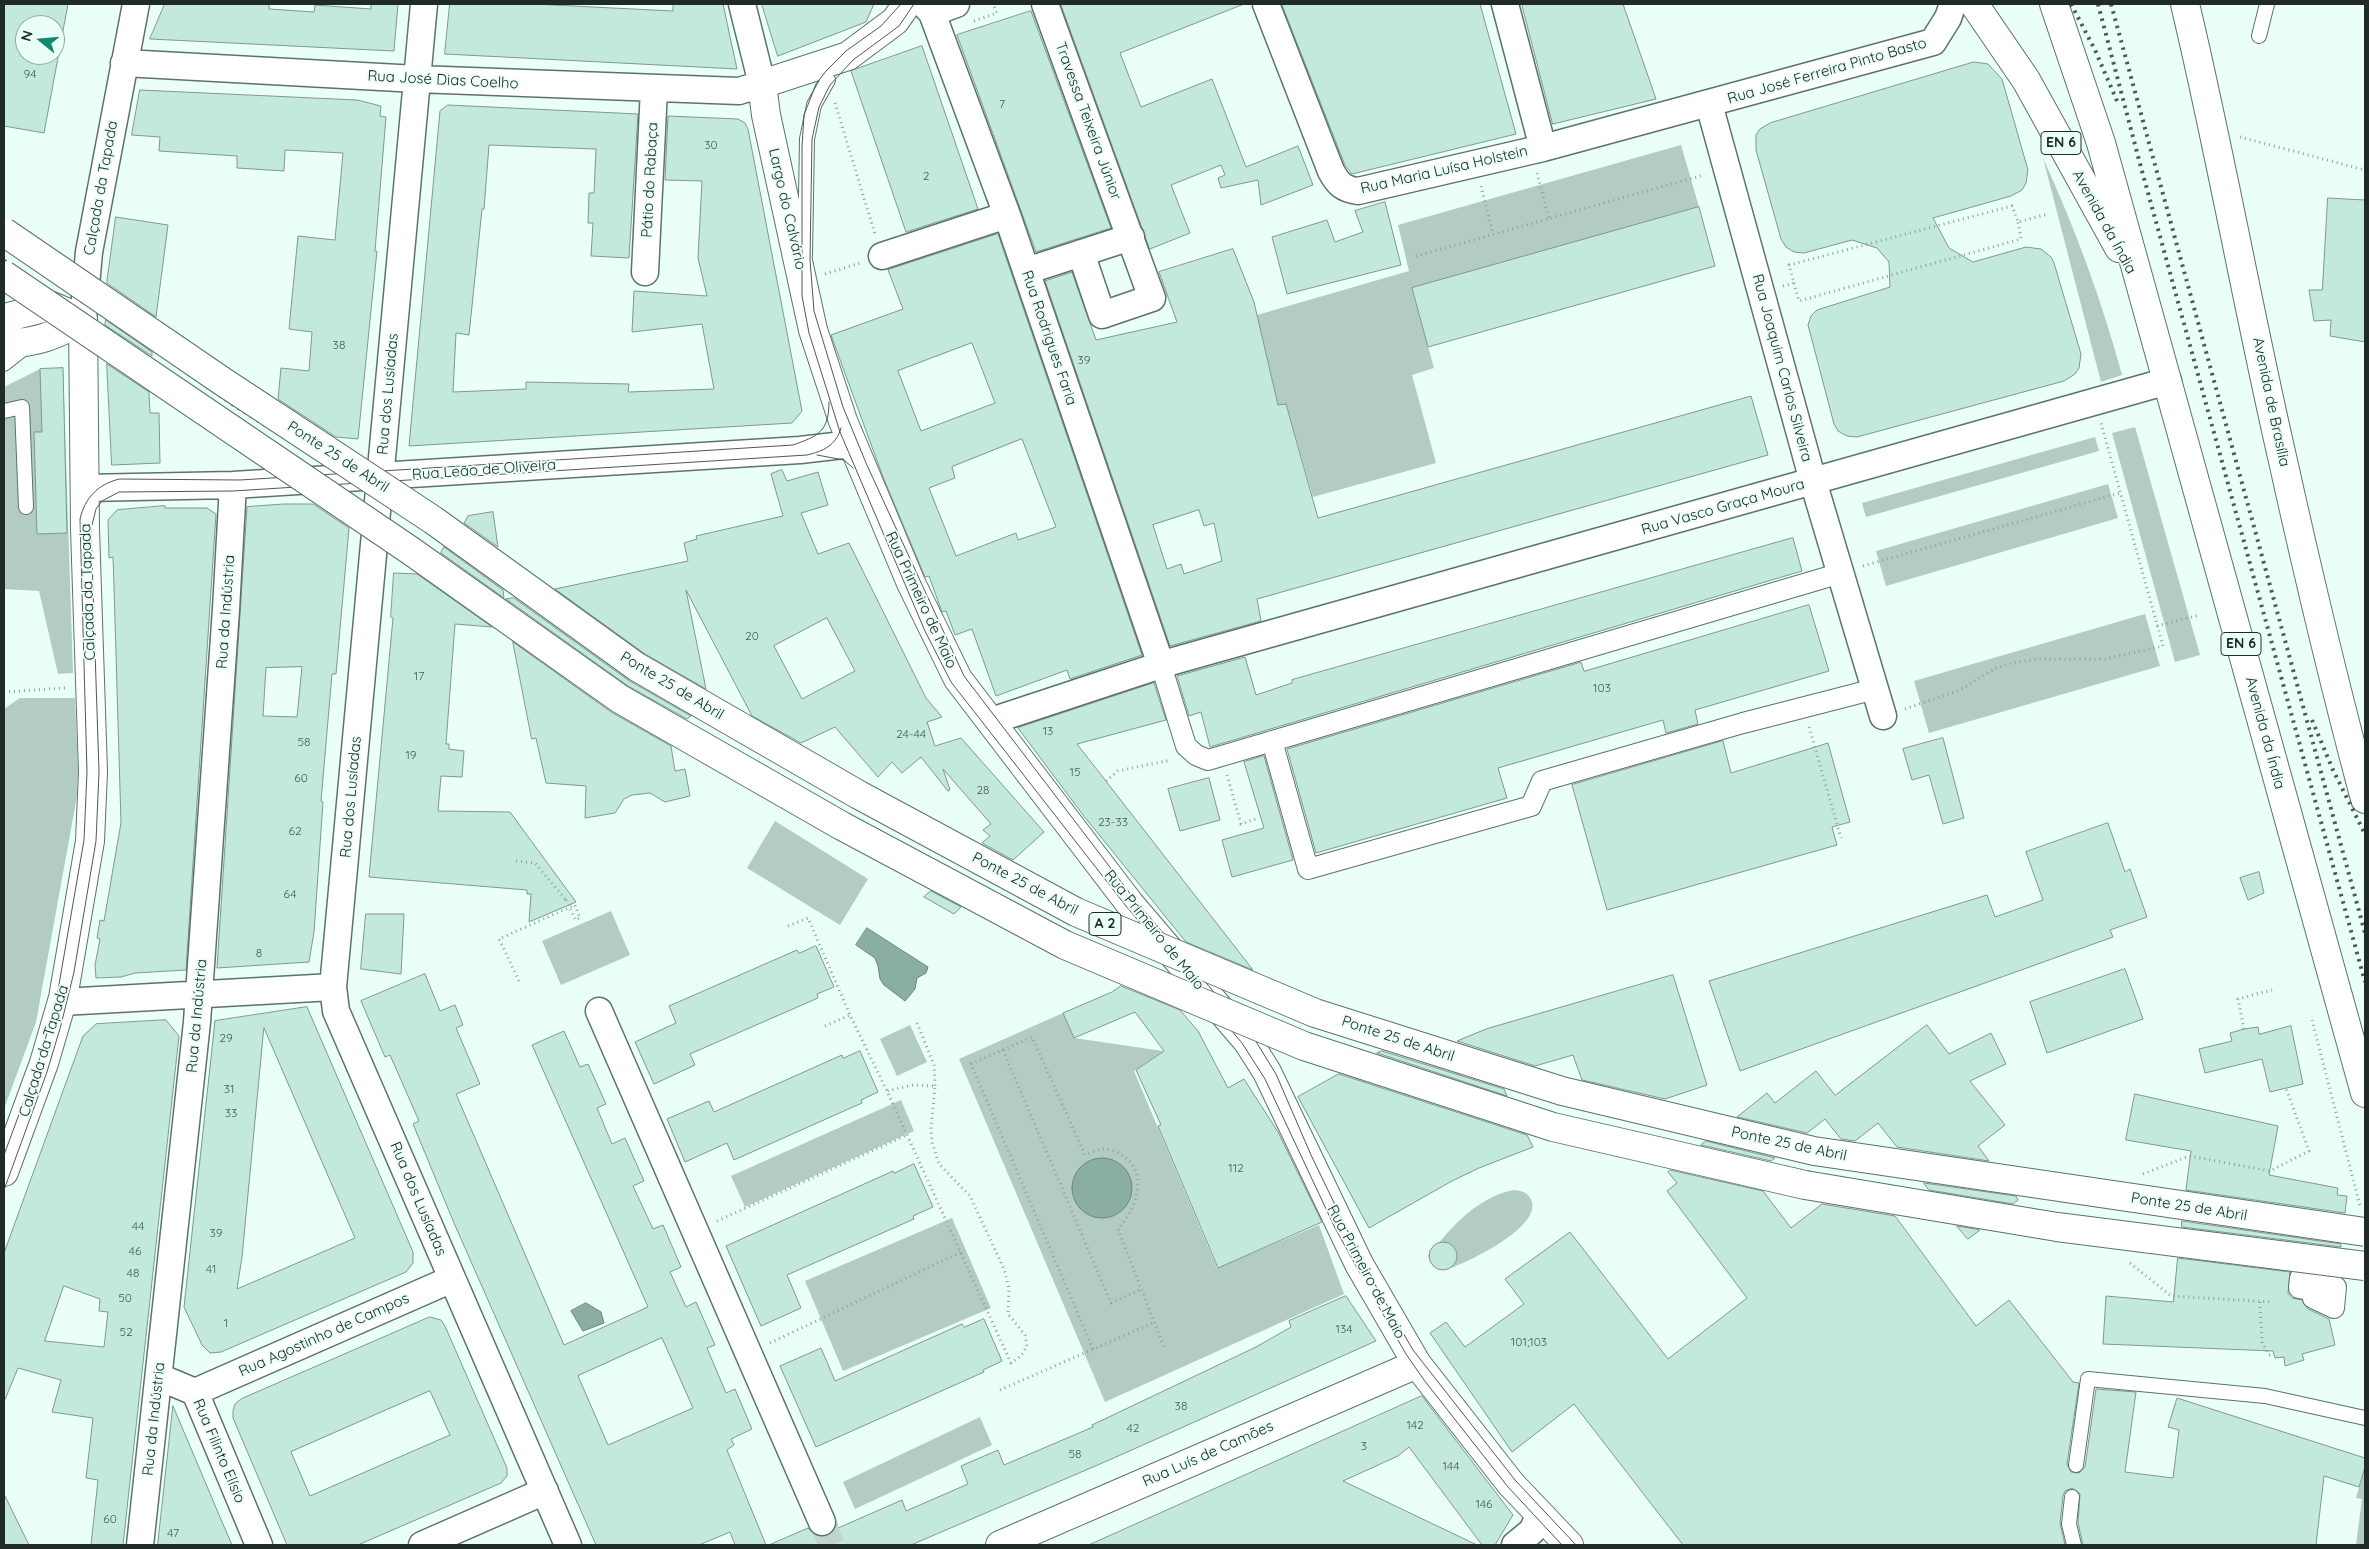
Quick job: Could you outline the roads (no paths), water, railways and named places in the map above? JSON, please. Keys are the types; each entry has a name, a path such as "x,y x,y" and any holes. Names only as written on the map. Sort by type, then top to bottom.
{"main road":[{"path":"762,84 848,56 894,21 907,4"},
{"name":"Avenida da Índia","path":"1974,4 2026,80 2140,286"},
{"name":"Avenida da Índia","path":"2054,4 2100,143 2168,381 2365,1093"},
{"name":"Avenida de Brasília","path":"2185,4 2215,130 2282,459 2335,685 2365,799"},
{"name":"Largo do Calvário","path":"762,84 766,115 803,280"},
{"name":"Ponte 25 de Abril","path":"4,232 222,381 432,520 637,668 858,795 1076,912 1315,1013 1562,1091 1814,1151 2363,1222"},
{"name":"A 2","path":"4,275 411,550 620,699 842,826 1065,946 1304,1046 1553,1127 1805,1185 2057,1227 2365,1266"},
{"name":"Rua Primeiro de Maio","path":"803,280 813,330 852,444 910,583 958,679 1130,904 1248,1042 1267,1072 1359,1264 1417,1364 1539,1516 1569,1545"},
{"path":"4,318 52,306 83,320"},
{"path":"4,343 21,344 53,337 83,320"},
{"name":"Calçada da Tapada","path":"4,1172 44,1063 62,1002 91,833 93,772 85,488 83,320"},
{"name":"Rua Luís de Camões","path":"1000,1545 1027,1540 1417,1364"}],"street":[{"name":"Calçada da Tapada","path":"83,320 89,252 136,4"},
{"name":"Rua dos Lusíadas","path":"424,4 333,987 336,1011 568,1545"},
{"path":"742,4 762,84"},
{"name":"Travessa Teixeira Júnior","path":"1044,4 1152,298 1102,315 1081,253"},
{"name":"Rua Maria Luísa Holstein","path":"1266,4 1331,171 1337,182 1344,188 1364,191 1475,164 1535,142 1709,104"},
{"path":"1505,4 1535,142"},
{"name":"Rua José Ferreira Pinto Basto","path":"1709,104 1933,42 1948,18 1953,4"},
{"path":"928,8 963,13"},
{"name":"Rua Rodrigues Faria","path":"928,8 1007,215 1161,665"},
{"path":"828,80 848,56"},
{"name":"Rua José Dias Coelho","path":"124,63 417,79 726,92 739,91 762,84"},
{"name":"Pátio do Rabaça","path":"645,272 654,88"},
{"name":"Rua Joaquim Carlos Silveira","path":"1709,104 1813,481 1883,716"},
{"path":"882,256 1007,215"},
{"path":"1026,271 1131,237"},
{"name":"Rua Vasco Graça Moura","path":"1161,665 2168,381"},
{"name":"Rua Leão de Oliveira","path":"85,488 233,485 381,477 800,450 852,444"},
{"name":"Rua da Indústria","path":"140,1545 200,994 233,485"},
{"path":"991,721 1161,665 1184,740 1190,750 1208,760 1841,573"},
{"path":"1272,741 1308,869 1531,806 1542,781 1803,707 1875,689"},
{"path":"62,1002 333,987"},
{"path":"599,1011 822,1522"},
{"name":"Rua Agostinho de Campos","path":"195,1392 452,1279"},
{"name":"Rua Filinto Elísio","path":"159,1377 195,1392 259,1545"},
{"path":"422,1545 545,1491"},
{"path":"1515,1545 1532,1531 1539,1516"}],"lane":[{"path":"2260,36 2267,4"},
{"path":"803,280 806,240 807,139 814,105 828,80"},
{"path":"4,364 37,339"},
{"path":"4,411 22,407 26,507"},
{"path":"2076,1465 2088,1380 2265,1396 2365,1418"},
{"path":"2072,1497 2069,1524 2074,1545"}],"tunnel":[{"path":"822,1522 832,1545"}],"tram line":[{"path":"901,4 881,26 846,51 826,71 816,84 804,115 802,147 802,296 809,333 840,432 925,631 951,682 1126,906 1242,1043 1265,1079 1335,1228 1361,1275"},
{"path":"914,4 899,26 853,60 830,85 819,107 812,139 810,260 814,311 843,407 866,463 964,676 1135,900 1255,1040 1276,1074 1311,1155 1366,1269 1413,1350 1515,1480 1576,1545"},
{"path":"4,1155 41,1055 57,996 84,840 87,772 80,519 82,511 93,493 104,485 119,479 240,480 793,445 809,439 820,431 827,420 829,402"},
{"path":"4,1190 47,1072 61,1025 74,972 96,841 99,772 91,529 96,509 102,501 119,492 233,491 807,455 828,447 836,439 841,428"},
{"path":"817,455 844,460 853,468"},
{"path":"1376,1302 1406,1354 1424,1380 1508,1487 1562,1545"}],"railway":[{"path":"2071,4 2095,50 2117,101"},
{"path":"2098,4 2139,160 2365,982"},
{"path":"2111,4 2365,933"},
{"path":"4,245 228,401 426,529 632,677 854,805 1072,923 1312,1021 1559,1103 1811,1161 2059,1200 2365,1242"},
{"path":"4,261 284,453 417,541 625,691 847,817 1068,935 1308,1035 1555,1117 1838,1179 2058,1216 2365,1256"},
{"path":"2312,720 2333,770 2365,834"}]}
